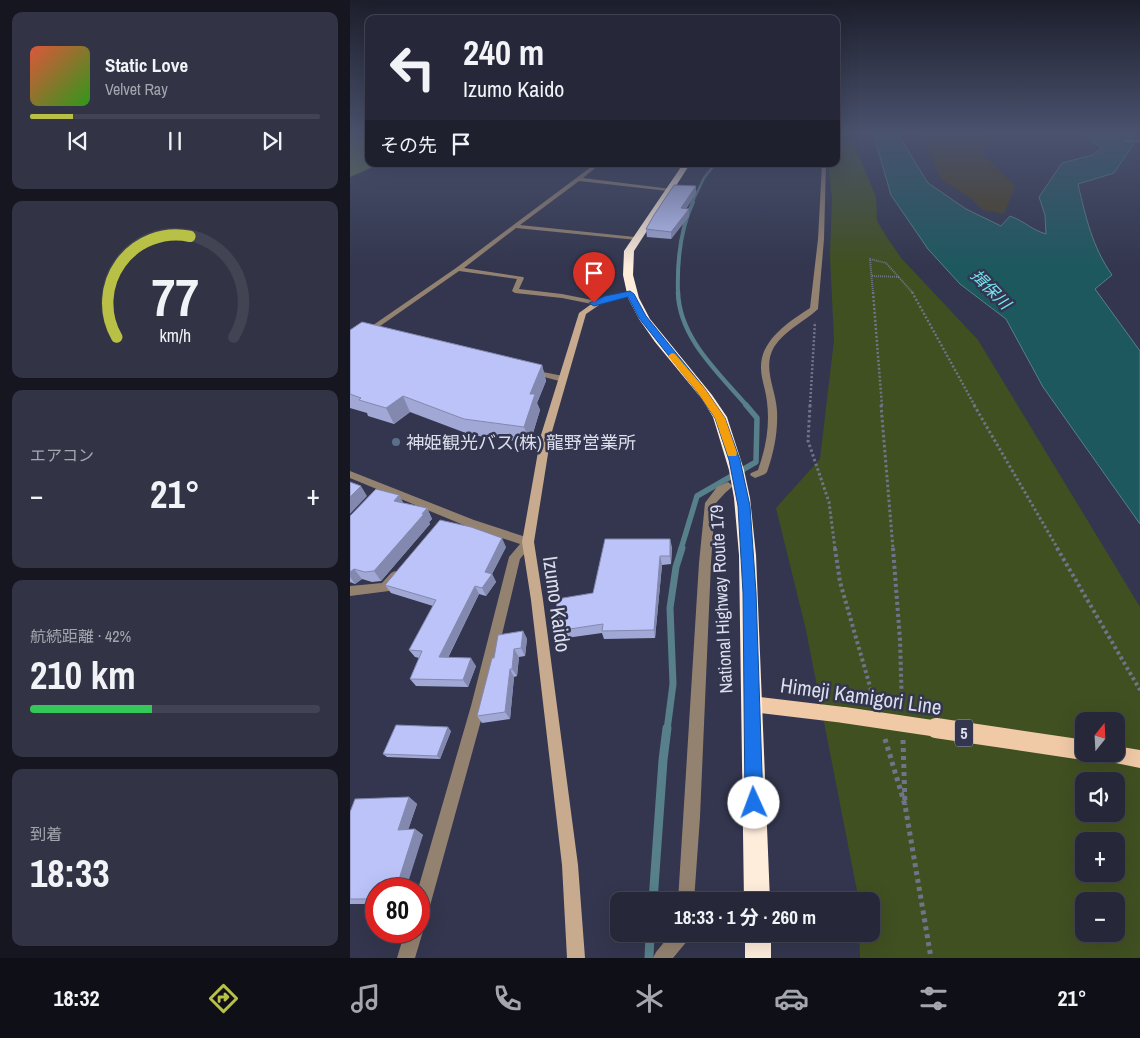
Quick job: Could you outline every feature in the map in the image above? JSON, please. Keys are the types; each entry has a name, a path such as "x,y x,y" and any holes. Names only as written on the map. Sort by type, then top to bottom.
{"highway":[{"name":"National Highway Route 179","path":"677,177 635,239 627,260 627,279 630,294 642,316 702,391 720,418 734,460 744,506 749,593 757,892"},
{"path":"758,942 758,958"}],"main road":[{"name":"Himeji Kamigori Line","path":"751,704 844,715 1075,749"},
{"path":"1125,757 1140,759"}],"street":[{"path":"350,345 458,269 581,177"},
{"path":"755,475 762,472 770,452 772,403 764,374 767,354 786,328 814,309 821,239 823,177"},
{"path":"578,179 668,189"},
{"path":"514,226 635,239"},
{"path":"458,269 522,278 515,291 562,296 594,303 630,294"},
{"name":"Izumo Kaido","path":"576,958 570,865 528,542 546,435 583,314 594,303"},
{"path":"369,332 378,334"},
{"path":"526,370 563,379"},
{"path":"350,474 381,492 443,518 528,542 515,557 478,706 429,878"},
{"path":"687,892 710,503 721,490 728,486"},
{"path":"350,591 385,588 404,566"},
{"path":"662,958 675,942"},
{"path":"406,958 410,943"}],"path":[{"path":"902,708 900,640 870,259 886,263 913,293 948,359 1140,690"},
{"path":"872,276 900,277"},
{"path":"814,309 816,331 811,371 808,441 828,502 840,582 878,712"},
{"path":"883,731 904,805 931,958"},
{"path":"902,737 904,805"}],"shaded area":[{"path":"830,177 868,177 876,197 877,221 886,236 902,259 978,340 1140,607 1140,958 860,958 859,942 880,942 880,892 857,892 806,630 776,508 820,459 834,340 830,256 832,197"}],"sand":[{"path":"940,177 1005,177 1015,186 1004,214 983,210 972,199 942,180"}],"water":[{"name":"揖保川","path":"886,177 924,177 928,183 966,209 1001,226 1010,216 1046,234 1045,215 1039,197 1053,177 1102,177 1078,184 1087,220 1099,253 1112,275 1095,289 1140,351 1140,524 1043,387 1006,319 960,284 928,249 891,195"}],"building":[{"path":"674,185 696,186 681,208 689,209 671,232 646,229 654,215"},
{"path":"362,322 542,365 530,394 535,394 524,427 464,419 403,396 386,408 359,400 361,398 350,394 350,330"},
{"path":"350,482 361,486 350,497"},
{"path":"376,489 399,495 394,501 427,508 422,514 424,514 374,571 365,572 354,569 350,572 350,516"},
{"path":"440,520 471,527 502,538 485,572 492,574 482,588 475,586 439,657 471,658 463,680 410,679 422,651 409,650 436,600 385,585"},
{"path":"605,539 670,539 670,556 660,556 654,630 602,631 603,624 563,630 563,618 556,619 557,599 593,593"},
{"path":"523,631 521,648 514,649 505,712 477,716 492,658 494,658 498,635"},
{"path":"396,725 448,727 437,756 383,754"},
{"path":"409,797 398,830 415,829 399,878 365,878 365,899 350,899 350,812 355,799"}],"waterway":[{"path":"692,203 705,177"},
{"path":"678,292 680,247 685,224 693,202"},
{"path":"678,292 680,309 685,325 693,340 713,368 747,406"},
{"path":"681,549 697,496 756,462 757,418 746,405"},
{"path":"667,730 673,684 670,608 676,567 682,548"},
{"path":"654,892 667,728"},
{"path":"649,958 650,942"}],"slow traffic":[{"path":"672,356 702,391 720,418 732,453"}],"place":[{"name":"神姫観光バス(株) 龍野営業所","path":"396,442"}],"route":[{"path":"594,303 630,294 642,316 660,341 702,391 720,418 734,460 744,506 749,593 754,803"}]}
